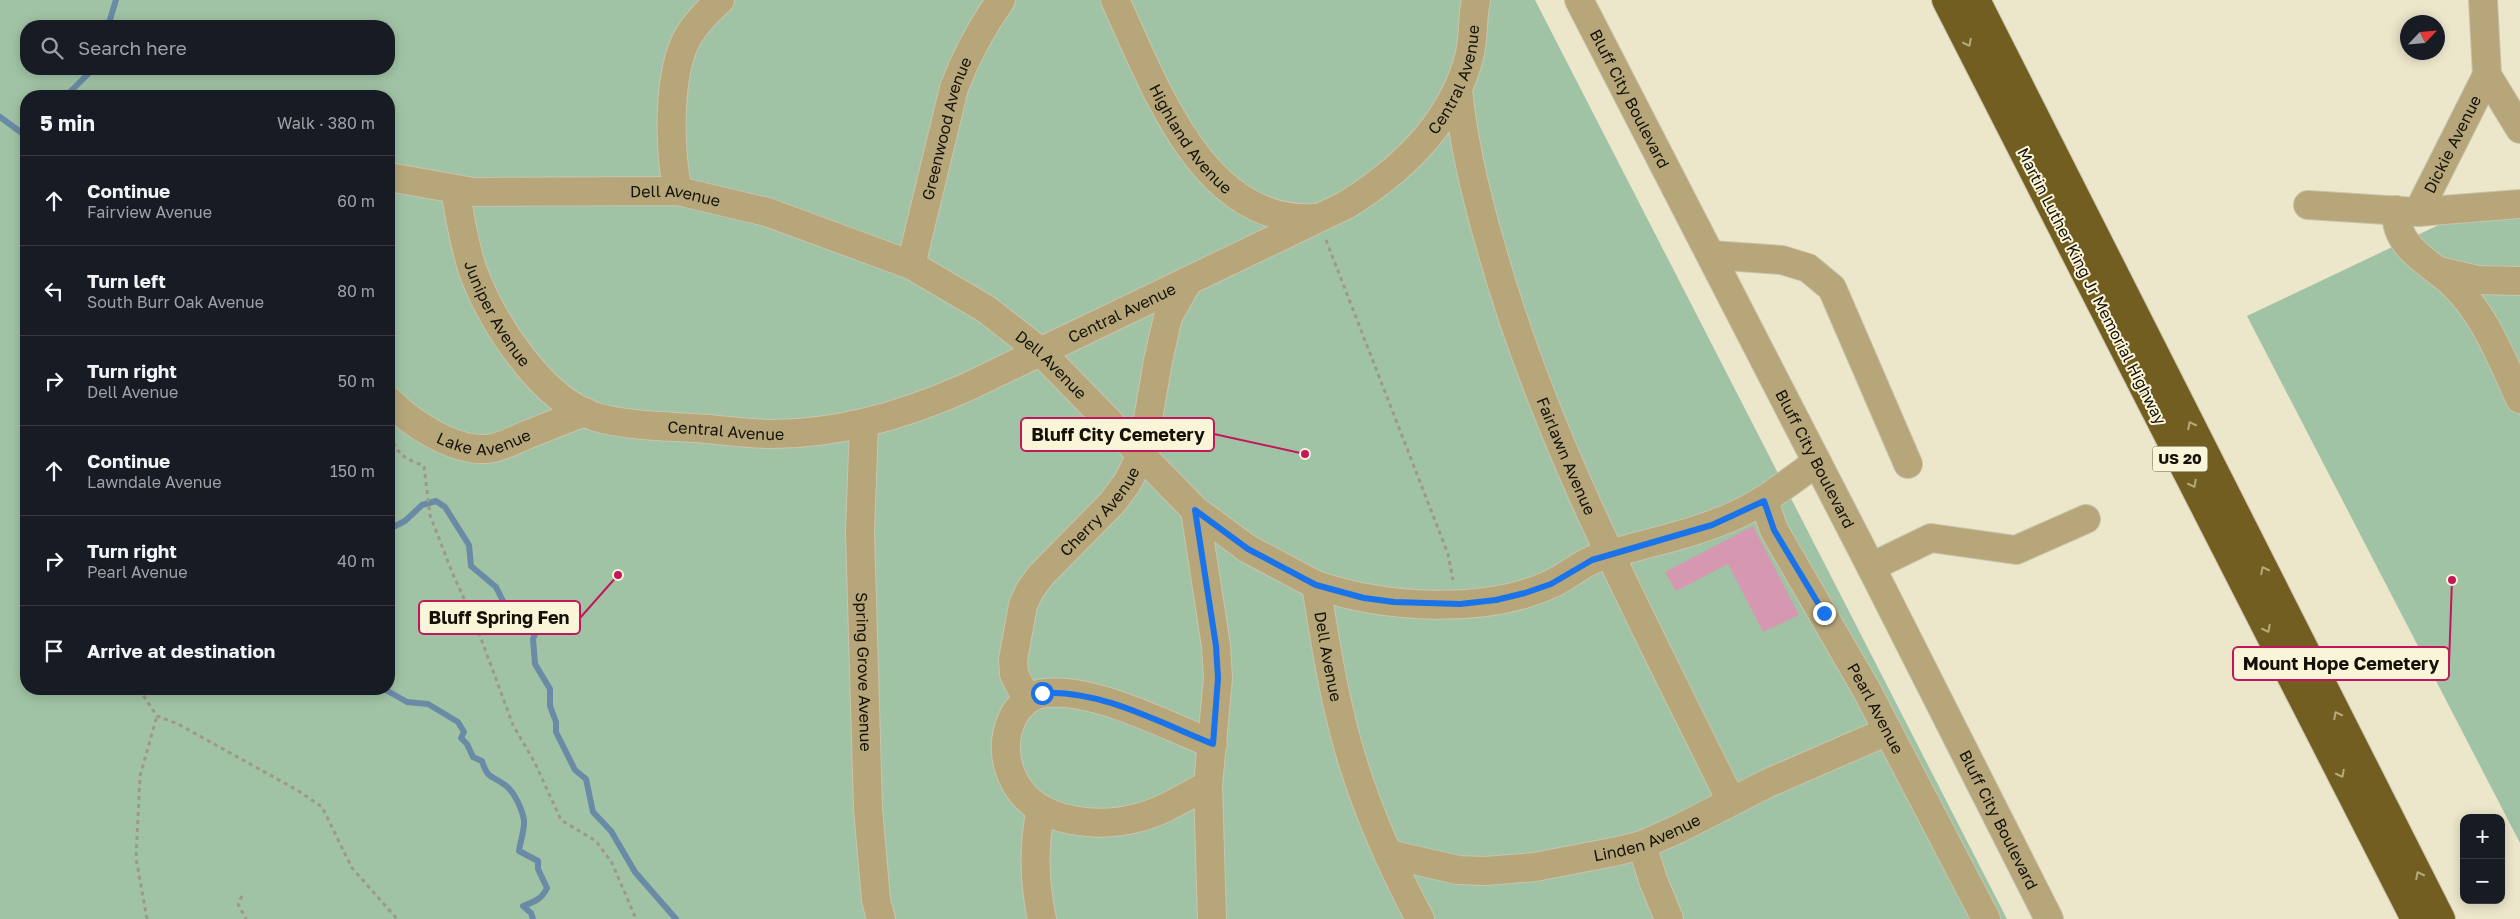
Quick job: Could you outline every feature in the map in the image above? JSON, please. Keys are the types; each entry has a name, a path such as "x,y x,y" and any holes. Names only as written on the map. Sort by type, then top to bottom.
{"highway":[{"name":"Martin Luther King Jr Memorial Highway","path":"1946,0 2415,919"},
{"name":"Martin Luther King Jr Memorial Highway","path":"1976,0 2441,919"}],"street":[{"path":"678,191 672,149 671,115 679,66 688,36 720,0"},
{"name":"Greenwood Avenue","path":"912,265 954,88 964,60 975,39 1001,0"},
{"name":"Highland Avenue","path":"1115,0 1168,112 1203,165 1232,191 1255,206 1298,220 1318,218"},
{"name":"Bluff City Boulevard","path":"1579,0 1871,566 2049,919"},
{"path":"2485,1 2487,75 2520,130"},
{"name":"Central Avenue","path":"584,412 619,422 772,434 864,424 909,412 934,402 1346,205 1390,174 1430,134 1458,90 1470,51 1472,2"},
{"name":"Dickie Avenue","path":"2407,211 2487,75"},
{"name":"Fairlawn Avenue","path":"1458,90 1461,124 1470,166 1504,295 1559,438 1611,554 1731,801"},
{"path":"395,178 455,190"},
{"name":"Dell Avenue","path":"455,190 516,193 678,191 767,212 912,265 986,309 1041,352 1195,510 1248,549 1316,585 1345,736 1388,854 1420,919"},
{"name":"Juniper Avenue","path":"455,190 473,269 495,318 537,376 569,403 584,412"},
{"name":"Dickie Avenue","path":"2308,205 2407,211 2520,204"},
{"path":"2407,211 2396,221 2402,239 2416,257 2436,270 2464,296 2481,318 2520,398"},
{"path":"1710,255 1782,260 1808,268 1832,288 1908,464"},
{"path":"2436,270 2478,280 2520,281"},
{"name":"Cherry Avenue","path":"1027,700 1014,674 1013,660 1023,605 1030,590 1058,557 1112,503 1127,483 1142,454 1158,361 1168,317 1188,281"},
{"name":"Lake Avenue","path":"395,406 415,422 441,437 460,445 477,449 503,445 584,412"},
{"name":"Spring Grove Avenue","path":"864,424 860,532 868,808 876,900 881,919"},
{"path":"1316,585 1364,598 1394,602 1454,604 1496,600 1525,593 1551,584 1592,560 1712,525 1764,501 1817,462"},
{"name":"Pearl Avenue","path":"1764,501 1782,546 1832,628 1986,919"},
{"path":"1195,510 1216,646 1218,678 1208,785 1212,919"},
{"path":"1871,566 1931,538 2016,550 2086,519"},
{"path":"1208,785 1155,813 1135,819 1113,822 1088,822 1064,818 1041,809 1029,800 1009,772 1005,756 1010,724 1016,710 1027,700 1042,693 1051,692 1087,696 1213,744"},
{"name":"Linden Avenue","path":"1388,854 1458,870 1507,871 1576,860 1642,844 1678,829 1731,801 1830,755 1888,731"},
{"path":"1041,809 1034,859 1042,919"},
{"path":"1642,844 1653,880 1670,919"}],"path":[{"path":"1318,218 1448,554 1451,566 1454,604"},
{"path":"395,449 404,458 424,466 429,507 452,572 476,624 513,726 535,763 561,820 596,841 612,863 636,919"},
{"path":"143,695 157,716 178,724 297,790 322,807 352,868 397,919"},
{"path":"147,919 142,901 136,849 140,776 157,716"},
{"path":"242,896 238,904 246,919"}],"green space":[{"path":"0,0 1535,0 2007,919 0,919"},
{"path":"2520,216 2520,843 2247,316 2447,221"}],"building":[{"path":"1753,526 1799,615 1763,632 1728,564 1676,591 1665,572"}],"waterway":[{"path":"110,20 116,0"},
{"path":"72,90 87,75"},
{"path":"0,117 20,132"},
{"path":"395,526 405,521 422,505 436,501 445,507 469,545 471,566 496,587 506,607 514,604 529,605 539,625 533,639 535,664 550,689 550,706 556,722 556,732 575,770 586,779 593,812 611,831 635,872 676,919"},
{"path":"395,695 407,702 428,704 458,722 464,732 461,738 467,744 473,757 482,761 488,774 505,785 514,796 524,820 519,851 538,861 538,869 547,888 537,900 523,906 531,913 533,919"}],"place":[{"name":"Bluff City Cemetery","path":"1305,454"},
{"name":"Bluff Spring Fen","path":"618,575"},
{"name":"Mount Hope Cemetery","path":"2452,580"}],"route":[{"path":"1042,693 1069,693 1087,696 1107,702 1213,744 1218,678 1216,646 1195,510 1248,549 1302,579 1338,593 1394,602 1460,604 1496,600 1525,593 1551,584 1592,560 1712,525 1764,501 1782,546 1824,613"}]}
